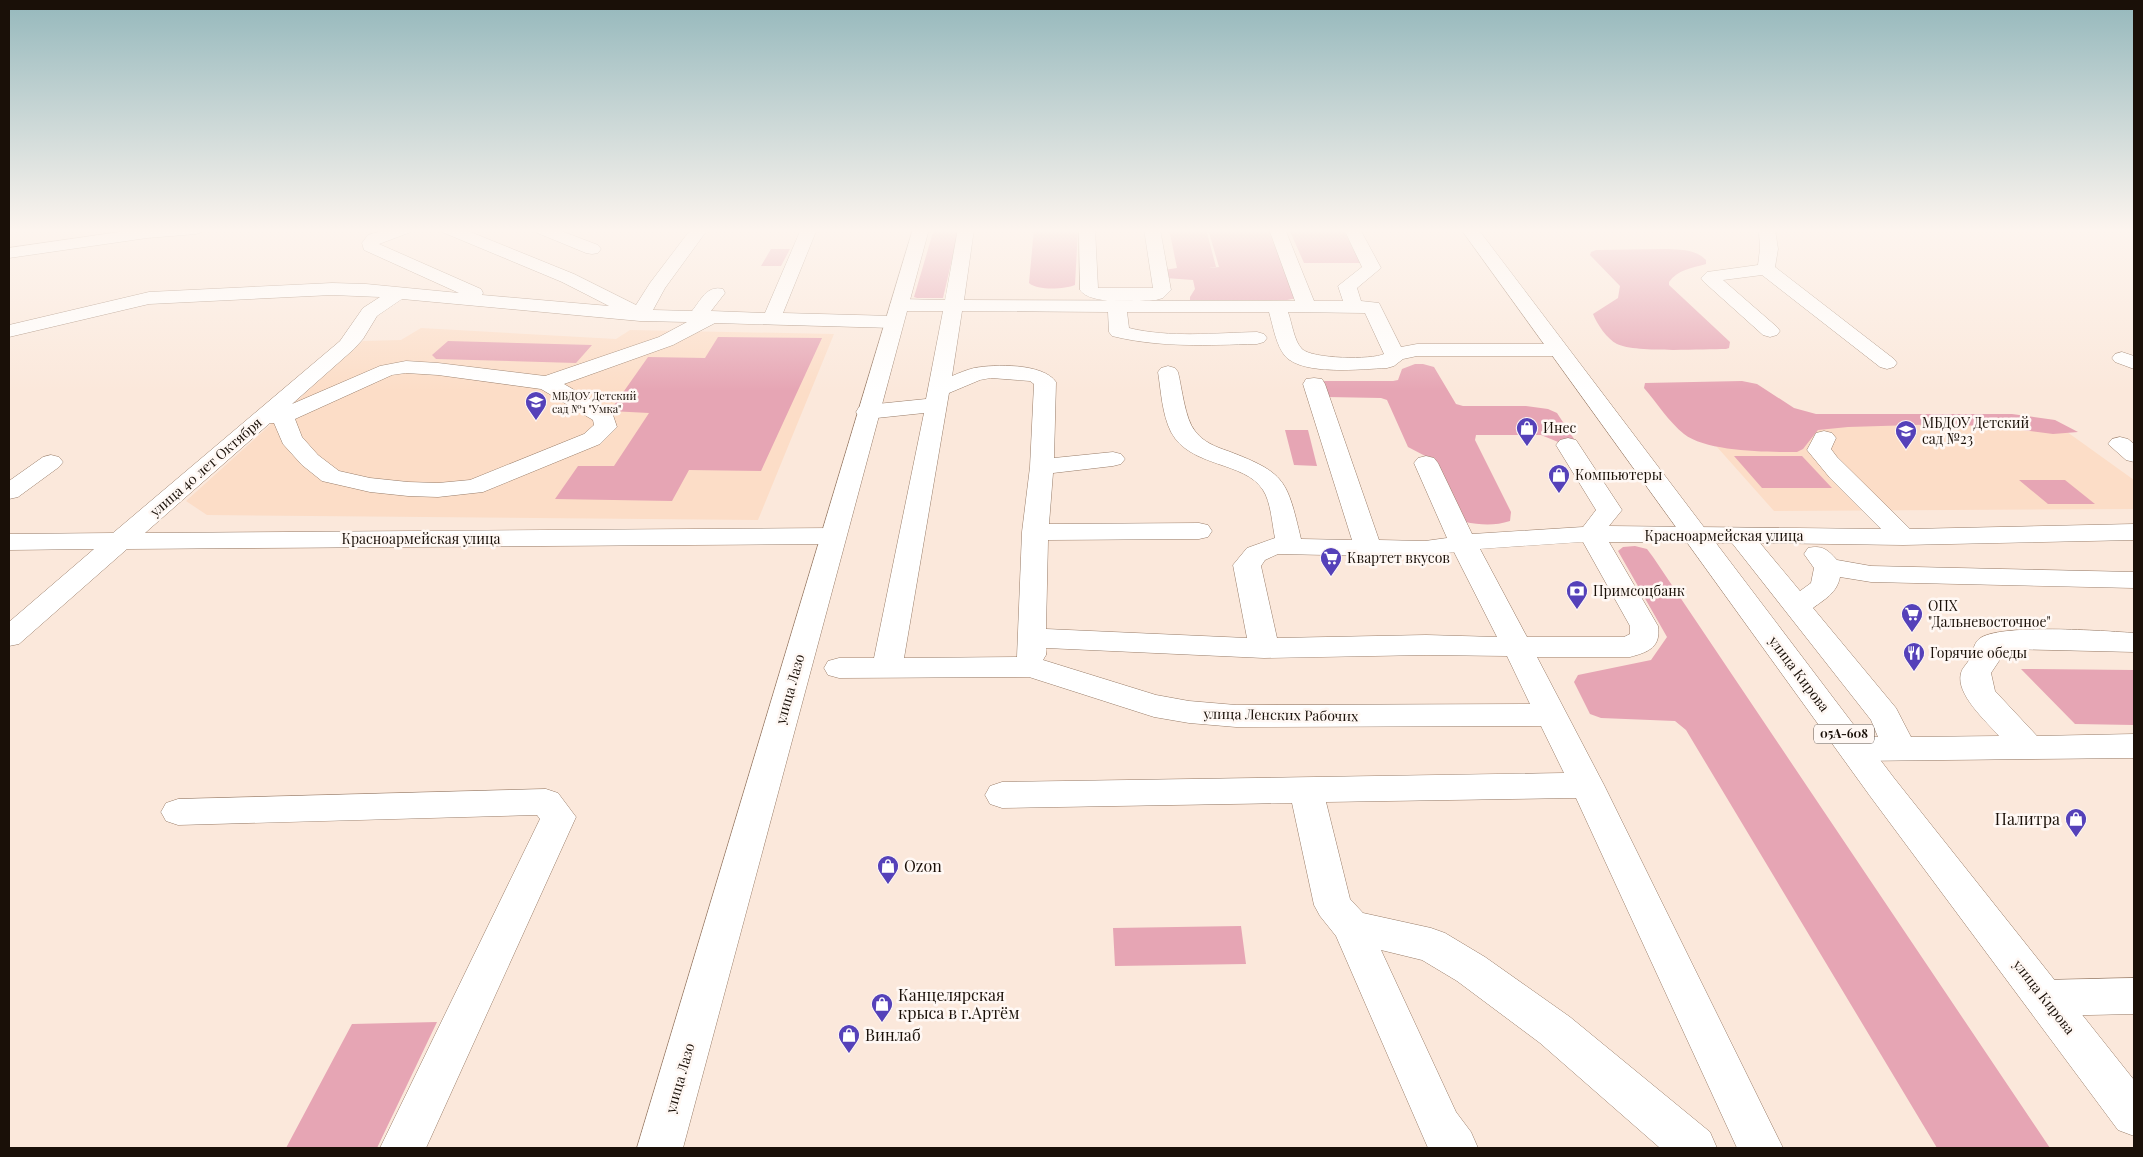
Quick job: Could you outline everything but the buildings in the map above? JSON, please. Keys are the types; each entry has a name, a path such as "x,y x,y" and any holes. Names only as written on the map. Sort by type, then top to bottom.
{"main road":[{"path":"452,283 494,302"},
{"path":"577,283 640,316"},
{"path":"640,316 659,283"},
{"path":"771,320 786,283"},
{"name":"улица Лазо","path":"660,1148 905,283"},
{"path":"888,668 956,283"},
{"path":"1088,283 1088,290"},
{"path":"998,306 1033,295 1058,290 1088,290 1096,294 1156,294 1162,290 1161,283"},
{"path":"1298,283 1307,307"},
{"path":"1351,283 1347,286 1396,354"},
{"name":"улица Кирова","path":"1509,283 1855,749 2134,1115"},
{"path":"1716,283 1770,330"},
{"path":"1784,283 1887,363"},
{"path":"9,331 149,298 332,289 366,290 640,316 771,320 896,313 952,305 1363,307"},
{"path":"547,383 649,348 702,318 716,292"},
{"name":"улица 40 лет Октября","path":"9,637 119,541 274,416 352,340 370,312 398,294"},
{"path":"1117,307 1119,332 1134,336 1152,339 1257,338"},
{"path":"1278,307 1292,352 1304,360 1387,362 1396,354 1417,350 1558,350"},
{"path":"406,367 438,369 547,383 604,416 606,427 592,439 474,486 438,490 370,485 332,476 310,460 274,416 387,370 406,367"},
{"path":"867,412 937,398 975,374 991,372 1035,375 1045,382 1042,467 1035,532 1031,652 1426,645 1630,647 1645,638 1644,626 1591,534 1596,524 1604,518 1609,510 1568,446"},
{"path":"1168,372 1183,432 1201,449 1238,463 1258,474 1274,487 1303,546"},
{"path":"1314,384 1368,547"},
{"path":"1824,438 1819,450 1838,474 1903,537"},
{"path":"1042,467 1113,459"},
{"path":"9,492 51,462"},
{"path":"1426,463 1464,543 1587,785 1760,1148"},
{"path":"1035,532 1198,531"},
{"name":"Красноармейская улица","path":"1264,648 1247,565 1256,554 1274,546 1425,549 1464,543 1591,534 1903,537 2134,532"},
{"name":"Красноармейская улица","path":"9,542 833,536"},
{"path":"1740,536 1885,716 1900,749"},
{"path":"1802,536 1828,567 1871,574 2134,580"},
{"path":"1797,607 1824,586 1828,567"},
{"path":"2029,748 1982,697 1977,687 1976,673 1984,661 1989,646 1999,641 2012,639 2134,642"},
{"name":"улица Ленских Рабочих","path":"839,668 888,668 1031,652 1154,706 1189,712 1236,716 1550,715"},
{"path":"1855,749 2134,746"},
{"path":"1002,795 1587,785"},
{"path":"1306,790 1333,905 1351,926 1440,1128 1455,1148"},
{"path":"178,812 546,802 558,817 403,1148"},
{"path":"1351,926 1431,945 1471,968 1555,1030 1694,1148"},
{"path":"2045,998 2134,996"}],"shaded area":[{"path":"918,283 946,283 943,298 914,297"},
{"path":"1029,283 1075,283 1075,285 1065,288 1039,287"},
{"path":"1194,283 1292,283 1297,298 1287,300 1190,300 1195,289"},
{"path":"1617,283 1669,283 1730,342 1729,348 1638,349 1613,342 1600,327 1593,314 1618,298 1620,286"},
{"name":"МБДОУ Детский сад №1 \"Умка\"","path":"421,328 616,339 630,330 834,334 758,520 207,515 186,501 363,341 401,340"},
{"path":"718,337 822,338 761,471 689,470 672,501 555,499 578,466 614,466 649,413 610,411 648,357 705,358"},
{"path":"448,341 592,345 576,363 436,359 432,355"},
{"path":"1415,364 1434,367 1456,404 1463,406 1526,406 1548,409 1557,413 1576,442 1563,444 1541,435 1476,435 1475,440 1511,512 1510,521 1499,524 1465,522 1431,459 1408,447 1387,400 1381,398 1327,397 1323,381 1393,381 1398,380 1402,369"},
{"path":"1742,381 1757,384 1794,408 1816,414 2012,414 2055,420 2078,432 2053,434 2007,428 1947,424 1848,427 1818,430 1803,449 1797,452 1738,450 1707,444 1694,440 1684,434 1668,418 1644,388 1645,383"},
{"name":"МБДОУ Детский сад №23","path":"2049,419 2134,480 2134,509 1774,511 1693,420"},
{"path":"1285,430 1308,430 1317,466 1294,465"},
{"path":"1734,456 1802,456 1832,488 1762,488"},
{"path":"2019,480 2065,480 2095,504 2048,504"},
{"path":"1635,546 1647,549 1653,557 2050,1148 1937,1148 1686,730 1675,721 1601,718 1590,714 1574,682 1578,675 1651,660 1667,637 1618,551 1623,547"},
{"path":"2021,669 2134,670 2134,725 2075,724"},
{"path":"1241,926 1246,964 1115,966 1113,928"},
{"path":"437,1022 377,1148 286,1148 352,1024"}],"place":[{"name":"МБДОУ Детский сад №1 \"Умка\"","path":"536,421"},
{"name":"Инес","path":"1527,447"},
{"name":"МБДОУ Детский сад №23","path":"1906,450"},
{"name":"Компьютеры","path":"1559,494"},
{"name":"Квартет вкусов","path":"1331,577"},
{"name":"Примсоцбанк","path":"1577,610"},
{"name":"ОПХ \"Дальневосточное\"","path":"1912,633"},
{"name":"Горячие обеды","path":"1914,672"},
{"name":"Палитра","path":"2076,838"},
{"name":"Ozon","path":"888,885"},
{"name":"Канцелярская крыса в г.Артём","path":"882,1023"},
{"name":"Винлаб","path":"849,1054"}]}
